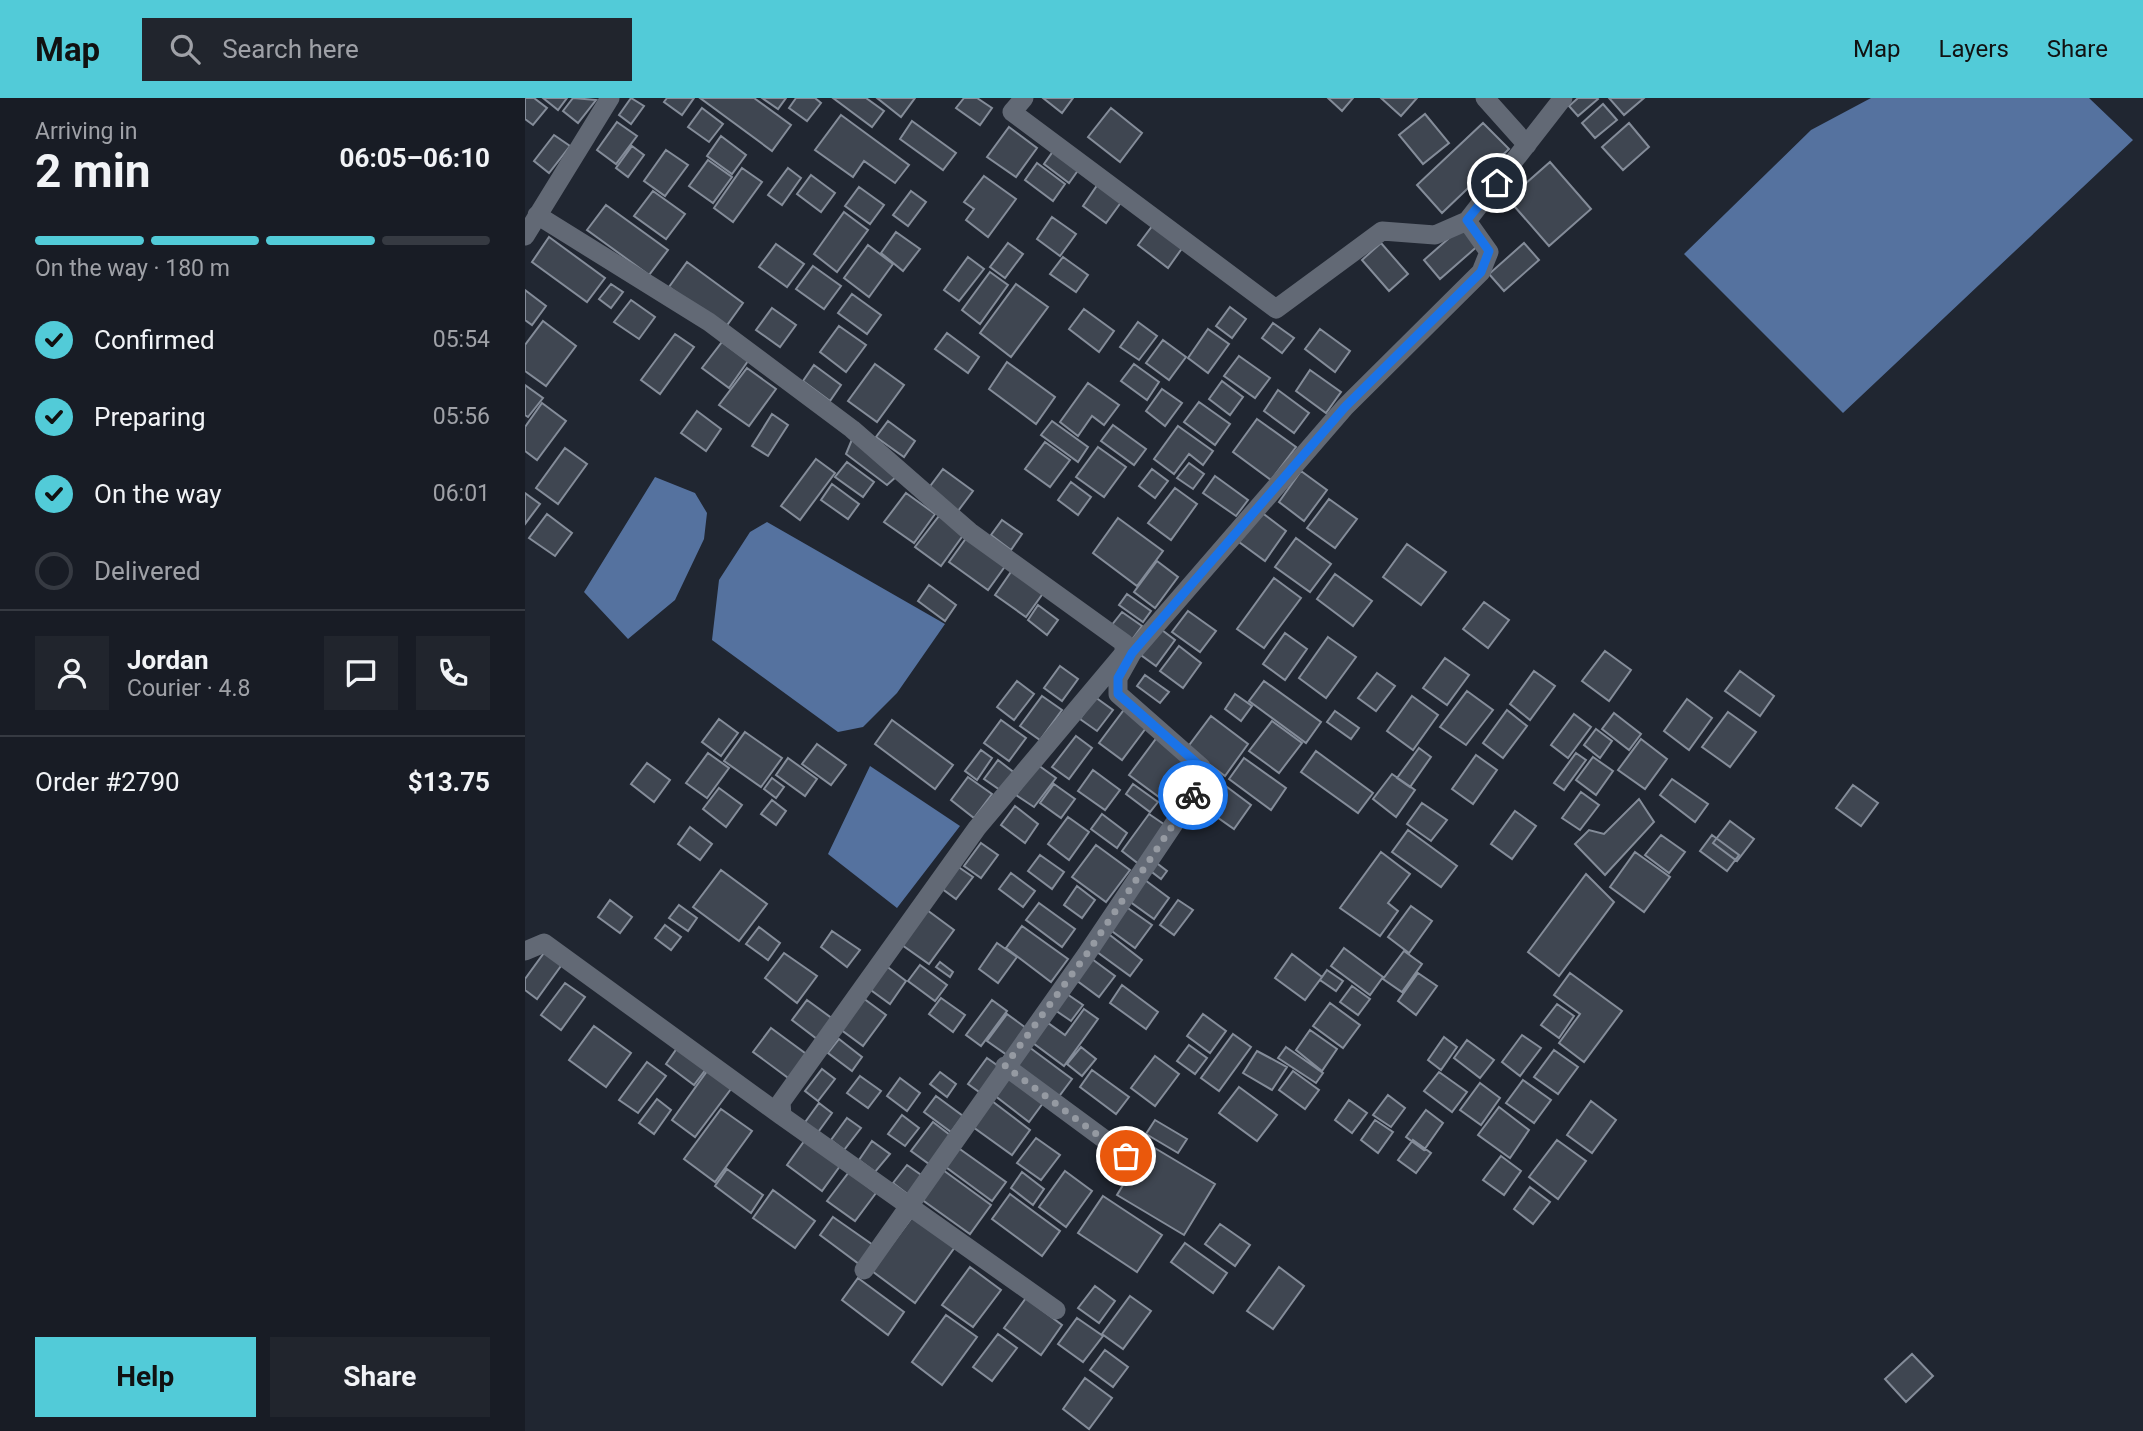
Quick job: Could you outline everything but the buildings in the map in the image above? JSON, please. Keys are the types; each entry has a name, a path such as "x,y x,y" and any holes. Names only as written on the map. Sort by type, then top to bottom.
{"street":[{"path":"525,236 610,98"},
{"path":"1024,98 1012,112 1276,309 1382,230 1435,235 1467,220 1563,98"},
{"path":"1485,98 1527,145"},
{"path":"537,215 709,321 852,429 970,533 1124,643 1124,653 977,828 781,1102 782,1116"},
{"path":"864,1270 1005,1066 1097,939 1198,788 1201,767 1118,694 1118,678 1127,661 1330,423 1481,272 1489,251 1467,220"},
{"path":"525,951 544,943 1056,1310"},
{"path":"1005,1066 1126,1156"}],"water":[{"path":"1871,98 2089,98 2133,140 1843,413 1684,254 1811,130"},
{"path":"655,477 695,493 707,513 704,539 675,600 628,639 584,592"},
{"path":"767,522 945,624 897,693 863,727 838,732 712,640 719,580 750,532"},
{"path":"870,766 960,826 897,908 828,854"}],"way so far":[{"path":"1126,1156 1005,1066 1086,955 1193,795"}],"route":[{"path":"1193,795 1198,788 1201,767 1118,694 1118,678 1132,653 1330,423 1481,272 1489,251 1467,220 1497,183"}]}
